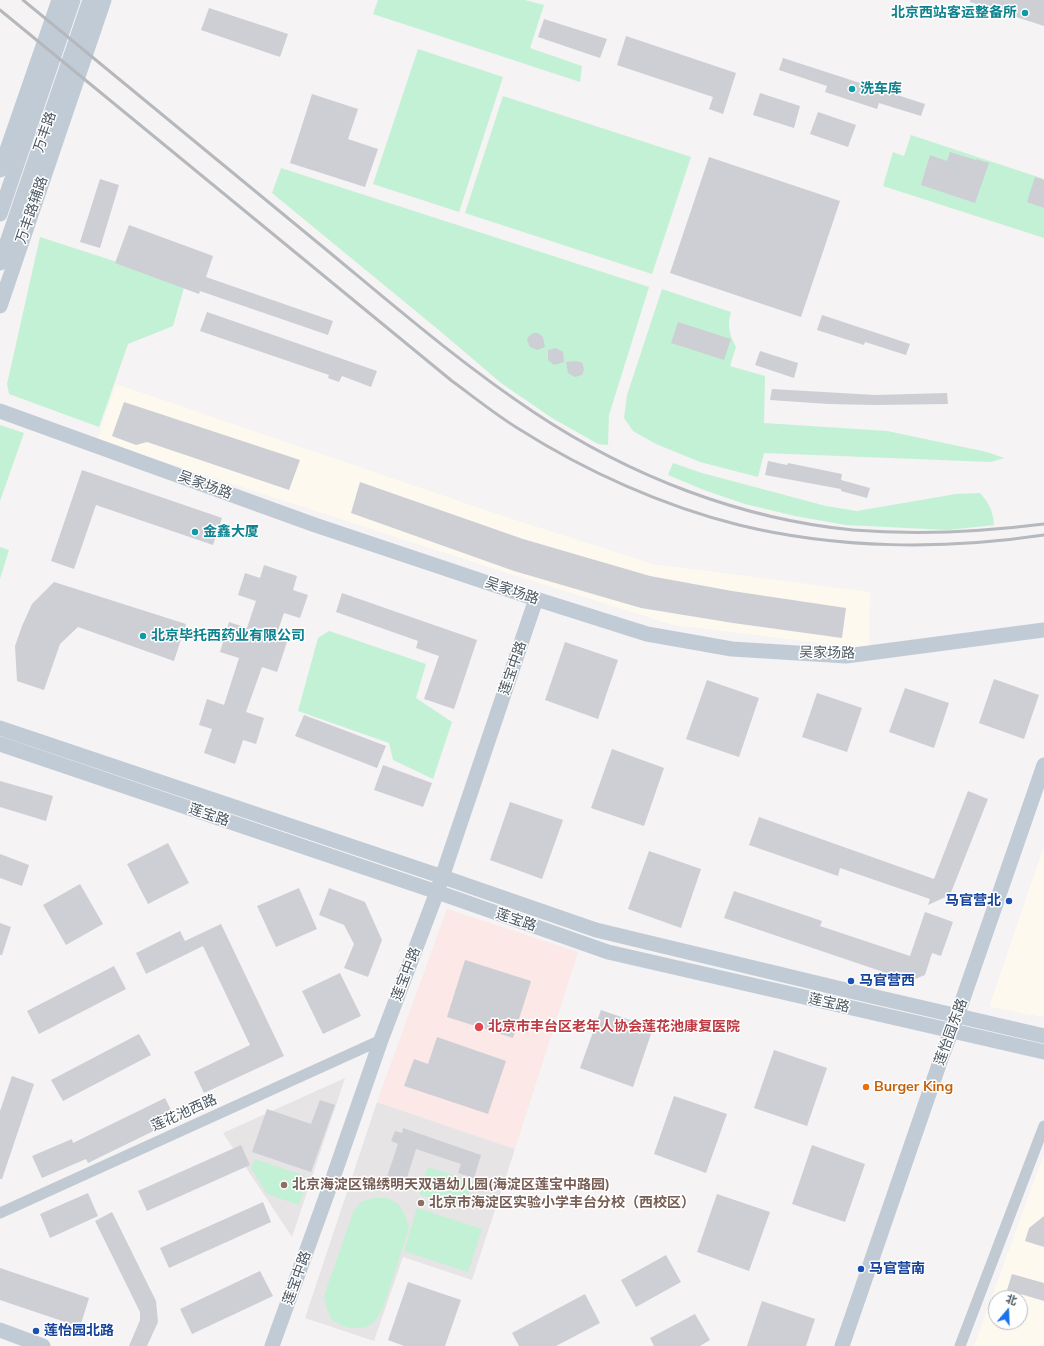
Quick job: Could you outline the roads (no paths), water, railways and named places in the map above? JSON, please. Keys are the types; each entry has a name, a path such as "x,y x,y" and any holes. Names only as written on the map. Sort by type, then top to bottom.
{"street":[{"path":"0,170 59,0"},
{"name":"万丰路","path":"0,214 73,0"},
{"name":"万丰路","path":"0,263 90,0"},
{"name":"万丰路辅路","path":"0,306 104,0"},
{"name":"吴家场路","path":"0,411 315,525 536,599 647,634 732,649 846,656 1044,630"},
{"name":"莲宝中路","path":"272,1346 381,1040 443,877 536,599"},
{"name":"莲宝路","path":"0,728 596,930 1044,1036"},
{"name":"莲宝路","path":"0,744 437,892 608,952 1044,1052"},
{"name":"莲怡园东路","path":"842,1346 1044,765"},
{"name":"莲花池西路","path":"0,1213 381,1040"},
{"path":"960,1346 1044,1126"},
{"path":"0,1330 43,1346"}],"railway":[{"path":"23,0 454,354 535,413 571,436 609,456 648,475 687,491 728,505 769,516 811,524 877,532 973,531 1044,524"},
{"path":"0,10 452,381 493,412 519,429 598,473 625,486 710,517 776,533 814,539 852,543 929,545 1006,540 1044,535"}],"place":[{"name":"北京西站客运整备所","path":"1025,13"},
{"name":"洗车库","path":"852,89"},
{"name":"金鑫大厦","path":"195,532"},
{"name":"北京毕托西药业有限公司","path":"143,636"},
{"name":"马官营北","path":"1009,901"},
{"name":"马官营西","path":"851,981"},
{"name":"北京市丰台区老年人协会莲花池康复医院","path":"479,1027"},
{"name":"Burger King","path":"866,1087"},
{"name":"北京海淀区锦绣明天双语幼儿园(海淀区莲宝中路园)","path":"284,1185"},
{"name":"北京市海淀区实验小学丰台分校（西校区）","path":"421,1203"},
{"name":"马官营南","path":"861,1269"},
{"name":"莲怡园北路","path":"36,1331"}]}
